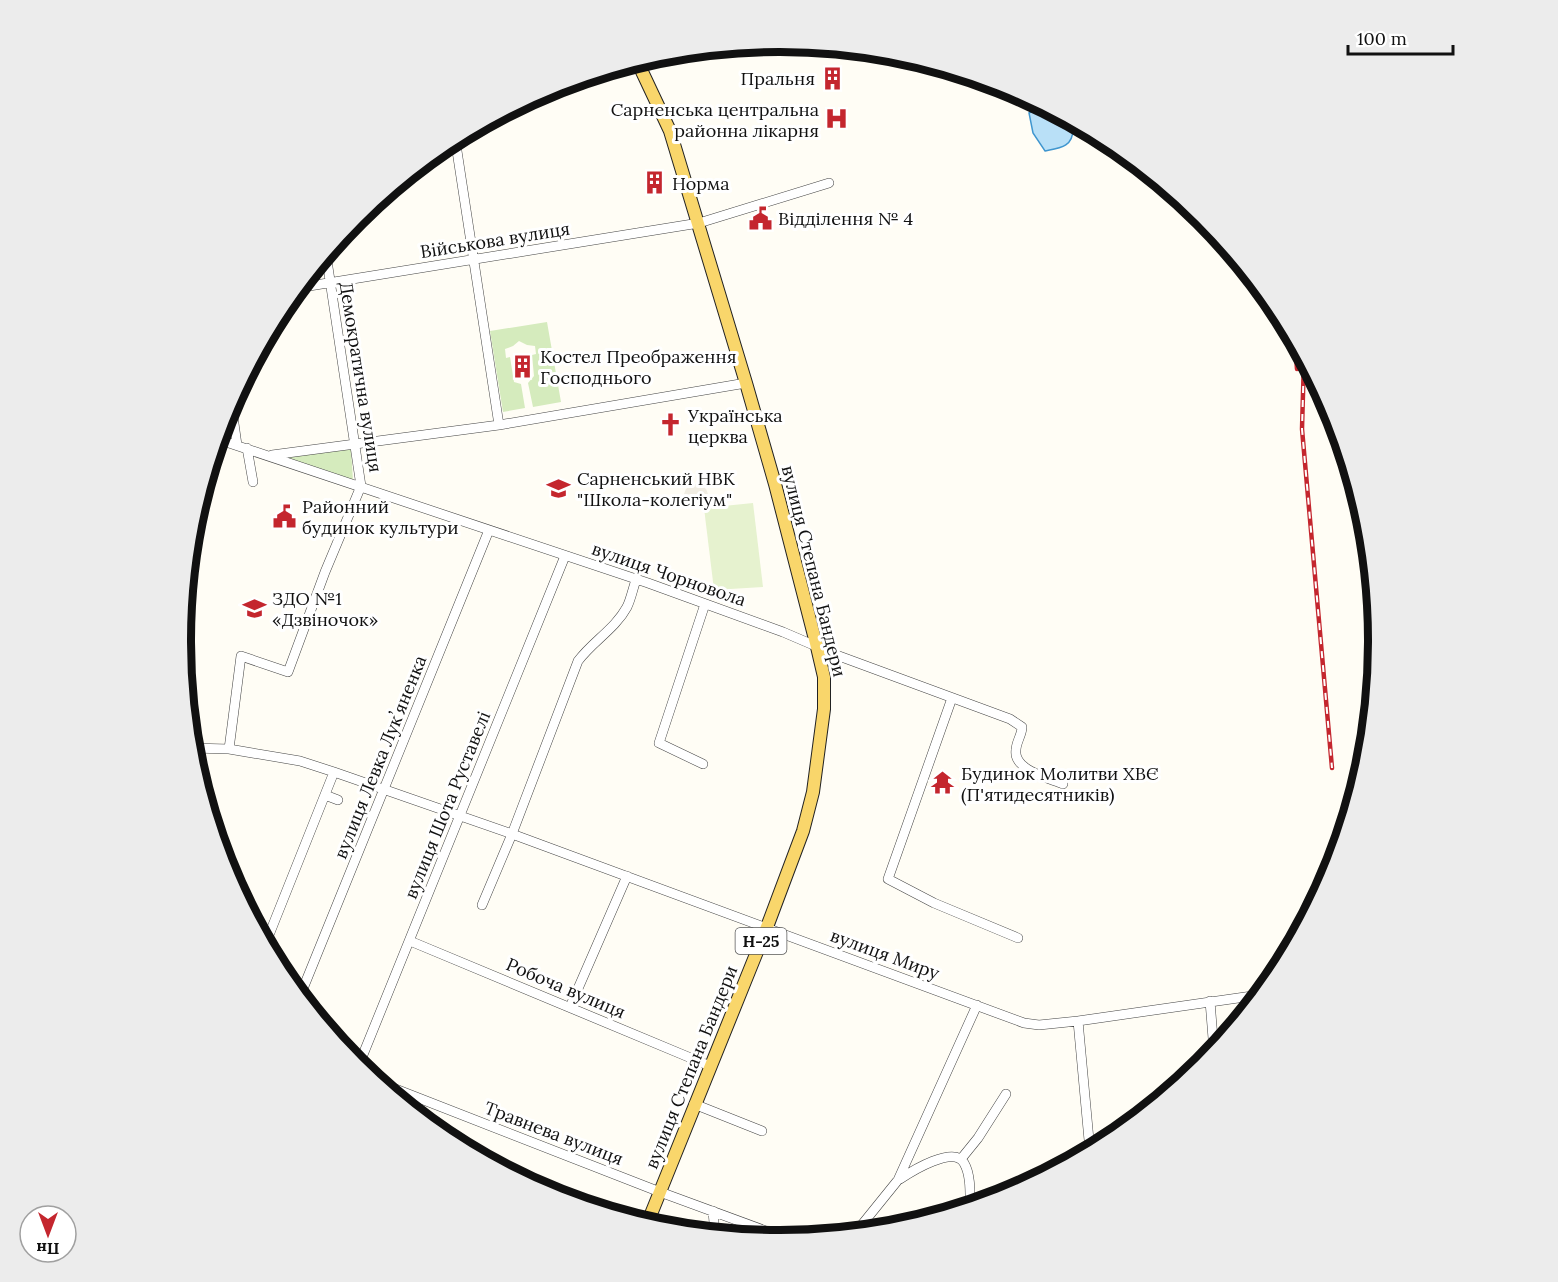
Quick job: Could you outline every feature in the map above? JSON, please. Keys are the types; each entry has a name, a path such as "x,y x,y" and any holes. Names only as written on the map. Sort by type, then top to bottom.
{"main road":[{"name":"вулиця Степана Бандери","path":"641,70 670,131 699,223 775,484 824,677 824,709 813,792 803,831 767,927 651,1215"}],"street":[{"path":"457,149 499,425"},
{"name":"Військова вулиця","path":"310,286 699,223 829,183"},
{"name":"Демократична вулиця","path":"229,749 241,656 294,674 325,572 361,486 327,264"},
{"path":"270,456 499,425 746,383"},
{"path":"235,417 253,482"},
{"name":"вулиця Чорновола","path":"226,441 705,604 1017,722 1022,727 1022,734 1016,749 1017,759 1023,766 1063,784"},
{"name":"вулиця Левка Лукʼяненка","path":"304,987 489,530"},
{"name":"вулиця Шота Руставелі","path":"362,1056 566,555"},
{"path":"482,904 512,834 578,661 588,647 615,624 628,607 636,580"},
{"path":"703,764 659,743 705,604"},
{"path":"952,698 888,879 934,903 1018,938"},
{"name":"вулиця Миру","path":"201,748 229,749 300,761 385,789 1024,1023 1039,1025 1078,1021 1248,996"},
{"path":"269,935 334,772"},
{"path":"325,795 338,800"},
{"path":"570,1006 627,876"},
{"name":"Робоча вулиця","path":"410,941 710,1066"},
{"path":"1210,1001 1213,1038"},
{"path":"863,1223 898,1180 977,1005"},
{"path":"1078,1021 1089,1141"},
{"name":"Травнева вулиця","path":"401,1091 761,1229"},
{"path":"961,1159 978,1138 1006,1094"},
{"path":"694,1104 762,1131"},
{"path":"898,1180 916,1168 949,1156 964,1161 969,1180 970,1197"},
{"path":"909,1158 910,1163 916,1168"},
{"path":"713,1211 714,1225"}],"green space":[{"path":"547,322 561,402 533,407 528,383 534,376 532,355 536,354 535,346 519,341 505,349 506,358 510,357 514,382 521,384 525,408 503,412 490,331"},
{"path":"351,449 353,481 281,457"},
{"path":"753,503 763,587 714,590 704,508"}],"shaded area":[{"path":"696,484 704,488 708,496 704,504 696,508 688,504 684,496 688,488"}],"water":[{"path":"1033,110 1073,131 1071,140 1065,146 1045,151 1033,133 1029,113"}],"railway":[{"path":"1296,361 1297,369"},
{"path":"1304,374 1302,429 1332,768"}],"place":[{"name":"Пральня","path":"833,78"},
{"name":"Сарненська центральна районна лікарня","path":"837,119"},
{"name":"Норма","path":"654,183"},
{"name":"Відділення № 4","path":"760,218"},
{"name":"Костел Преображення Господнього","path":"522,366"},
{"name":"Українська церква","path":"670,425"},
{"name":"Сарненський НВК \"Школа-колегіум\"","path":"559,488"},
{"name":"Районний будинок культури","path":"284,516"},
{"name":"ЗДО №1 «Дзвіночок»","path":"254,608"},
{"name":"Будинок Молитви ХВЄ (П'ятидесятників)","path":"943,783"}]}
